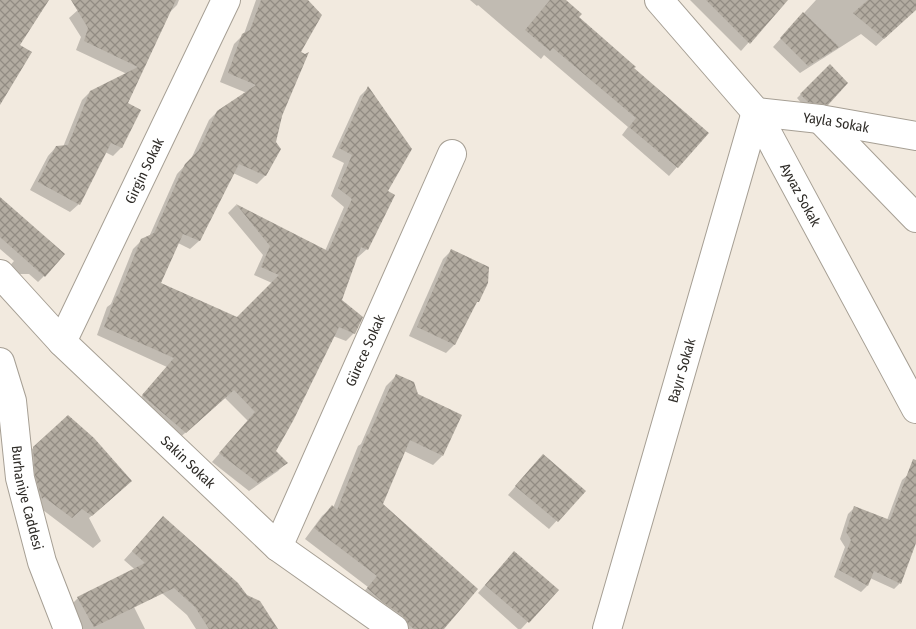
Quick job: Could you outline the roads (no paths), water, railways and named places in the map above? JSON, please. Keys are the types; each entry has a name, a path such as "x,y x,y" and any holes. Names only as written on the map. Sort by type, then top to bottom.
{"street":[{"name":"Girgin Sokak","path":"62,342 226,0"},
{"name":"Ayvaz Sokak","path":"658,0 756,112 916,409"},
{"name":"Yayla Sokak","path":"756,112 820,119 916,136"},
{"name":"Bayır Sokak","path":"607,629 756,112"},
{"path":"820,119 916,218"},
{"name":"Gürece Sokak","path":"278,547 452,154"},
{"name":"Sakin Sokak","path":"0,274 62,342 278,547 394,629"},
{"name":"Burhaniye Caddesi","path":"0,362 12,401 20,478 42,562 68,629"}]}
